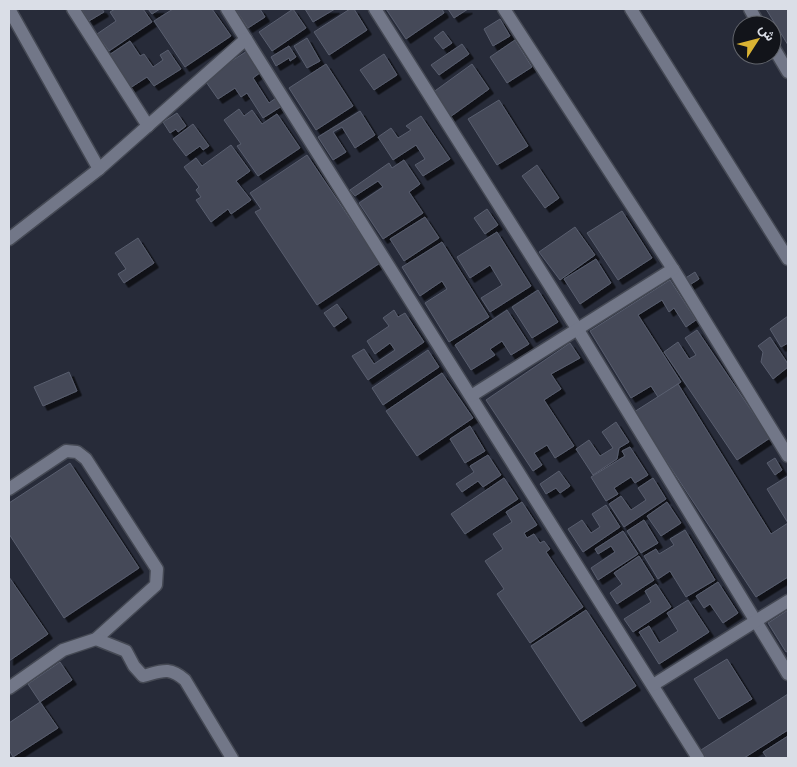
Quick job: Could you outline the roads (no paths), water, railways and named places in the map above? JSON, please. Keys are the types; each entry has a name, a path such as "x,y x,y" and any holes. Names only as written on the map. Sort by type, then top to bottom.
{"street":[{"path":"9,9 99,169"},
{"path":"73,9 148,126"},
{"path":"226,9 698,758"},
{"path":"376,9 578,330 788,674"},
{"path":"504,9 673,269 788,456"},
{"path":"630,9 788,259"},
{"path":"9,239 99,169 246,40"},
{"path":"471,396 673,269"},
{"path":"9,489 66,451 77,452 86,459 157,569 156,585 96,639 63,650 9,688"},
{"path":"653,685 788,601"},
{"path":"96,639 126,651 134,666 143,676 163,670 175,672 185,680 232,758"}]}
